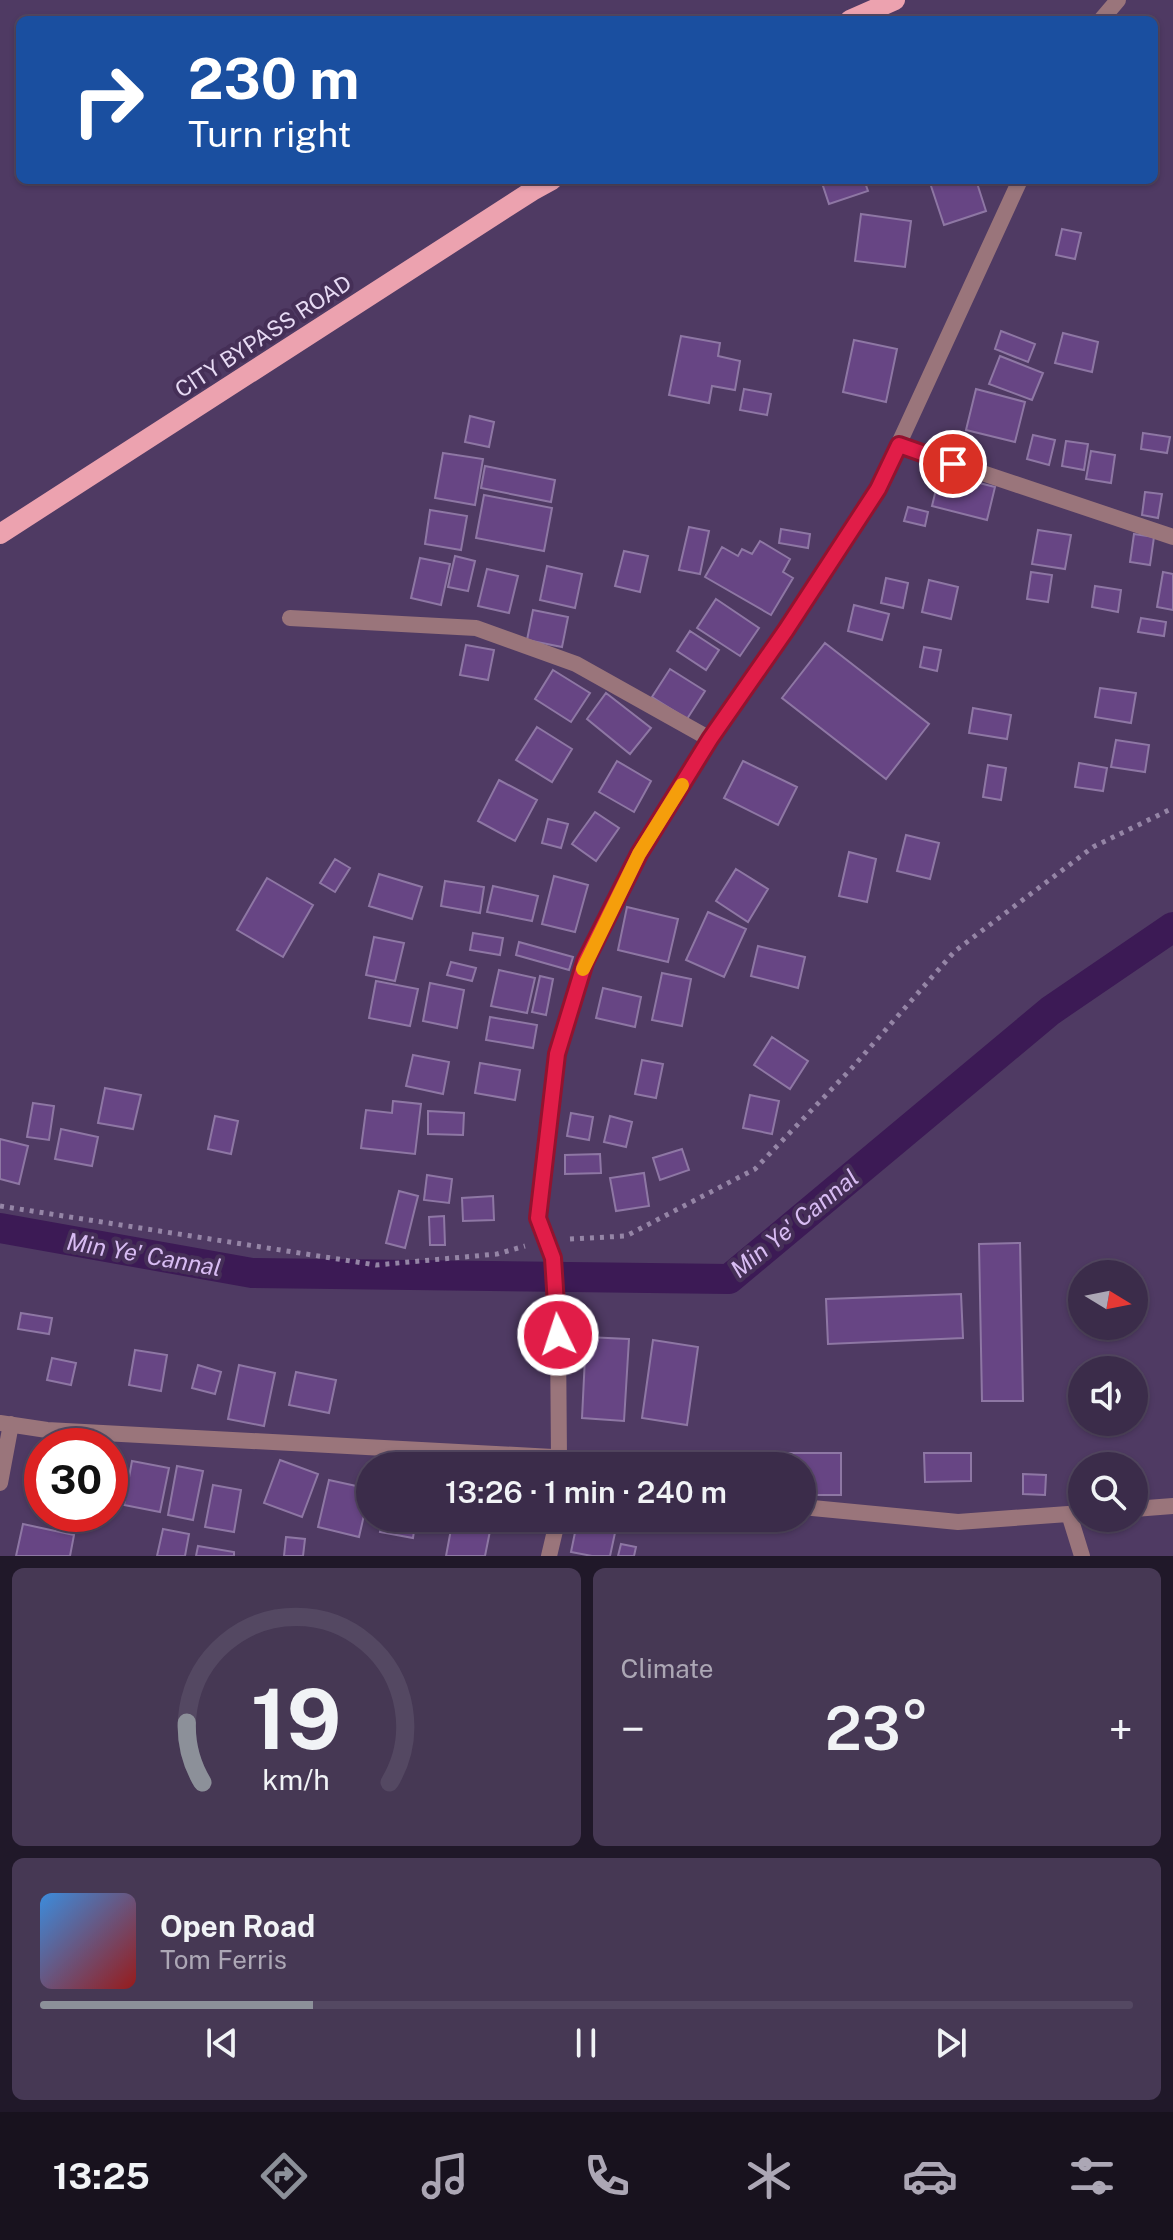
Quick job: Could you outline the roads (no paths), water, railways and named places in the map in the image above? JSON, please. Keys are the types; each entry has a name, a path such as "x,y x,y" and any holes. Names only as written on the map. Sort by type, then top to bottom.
{"main road":[{"path":"859,16 895,0"},
{"name":"CITY BYPASS ROAD","path":"0,534 545,184"}],"street":[{"path":"1104,16 1118,0"},
{"path":"565,1452 553,1258 538,1218 557,1054 585,962 639,854 710,739 878,489 1018,184"},
{"path":"899,445 1173,537"},
{"path":"290,618 476,628 576,664 710,739"},
{"path":"0,1483 6,1424 47,1430 415,1452"},
{"path":"1148,1508 1173,1506"},
{"path":"816,1508 958,1522 1068,1514"},
{"path":"549,1556 555,1532"},
{"path":"1079,1532 1082,1556"}],"waterway":[{"name":"Min Ye' Cannal","path":"0,1228 252,1273 729,1279 1050,1011 1173,927"}]}
